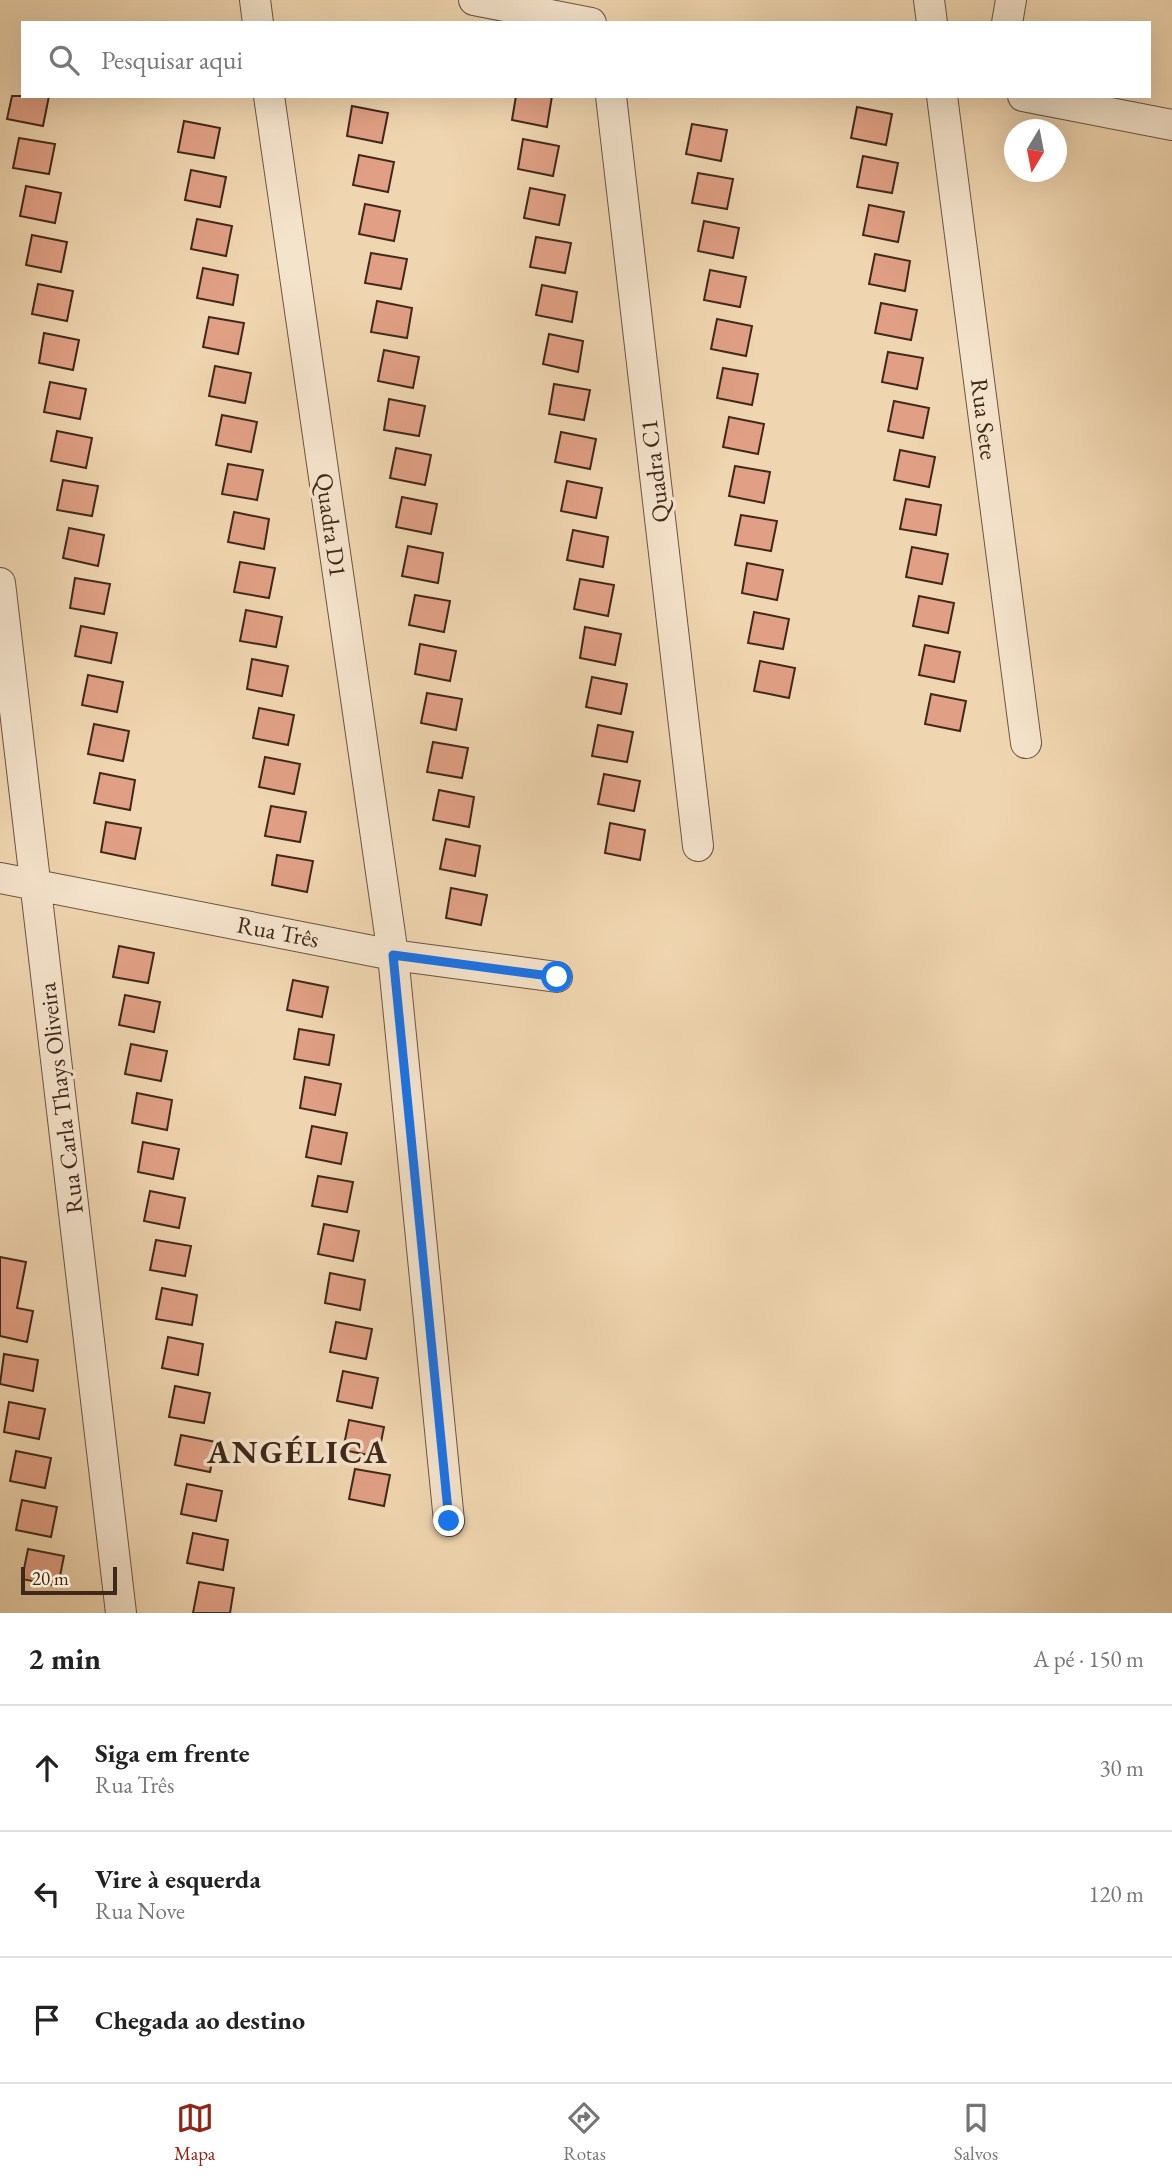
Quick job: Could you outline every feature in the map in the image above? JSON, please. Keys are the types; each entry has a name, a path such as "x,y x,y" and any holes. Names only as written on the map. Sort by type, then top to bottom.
{"street":[{"path":"255,0 258,21"},
{"path":"474,0 581,21"},
{"path":"600,0 603,21"},
{"path":"929,0 932,21"},
{"path":"1007,21 1011,0"},
{"name":"Quadra D1","path":"269,98 393,955 449,1521"},
{"name":"Quadra C1","path":"611,98 698,846"},
{"name":"Rua Sete","path":"942,98 1026,743"},
{"path":"1033,98 1172,125"},
{"name":"Rua Carla Thays Oliveira","path":"0,583 121,1613"},
{"name":"Rua Três","path":"0,878 393,955 557,977"}],"building":[{"path":"12,96 49,98 43,126 7,119"},
{"path":"516,98 552,98 547,127 512,120"},
{"path":"352,106 388,113 382,143 347,136"},
{"path":"857,107 892,114 886,145 851,138"},
{"path":"184,121 220,128 214,158 178,152"},
{"path":"692,124 727,130 721,161 686,154"},
{"path":"19,138 55,144 49,174 13,168"},
{"path":"523,139 559,146 553,176 518,169"},
{"path":"359,155 394,162 388,192 353,185"},
{"path":"863,156 898,163 892,193 857,187"},
{"path":"191,170 226,177 220,207 185,200"},
{"path":"698,173 733,179 727,209 692,203"},
{"path":"26,186 61,193 55,223 20,216"},
{"path":"530,188 565,195 559,225 524,218"},
{"path":"365,204 400,211 394,241 359,234"},
{"path":"869,205 904,212 898,242 863,235"},
{"path":"197,219 232,226 226,256 191,249"},
{"path":"704,221 739,228 733,258 698,251"},
{"path":"32,235 67,242 61,272 26,265"},
{"path":"536,237 571,243 565,273 530,267"},
{"path":"371,253 407,259 401,289 365,283"},
{"path":"875,254 910,261 905,291 869,284"},
{"path":"203,268 238,275 233,305 197,298"},
{"path":"710,270 746,277 740,307 704,300"},
{"path":"38,284 73,291 67,321 32,314"},
{"path":"542,285 577,292 572,322 536,315"},
{"path":"377,301 412,308 407,338 371,332"},
{"path":"881,303 917,310 911,340 875,333"},
{"path":"209,317 244,323 238,354 203,347"},
{"path":"717,319 752,326 746,356 711,349"},
{"path":"44,333 79,340 73,370 39,363"},
{"path":"549,334 583,341 578,372 543,364"},
{"path":"384,350 419,357 413,388 378,381"},
{"path":"888,352 923,358 917,389 882,382"},
{"path":"215,366 251,373 245,403 209,396"},
{"path":"723,368 758,374 752,405 717,398"},
{"path":"50,382 86,389 80,419 44,412"},
{"path":"554,384 590,390 584,420 549,414"},
{"path":"389,399 425,406 419,436 384,430"},
{"path":"894,401 929,408 923,438 888,431"},
{"path":"222,415 257,422 251,452 216,445"},
{"path":"729,417 764,424 758,454 723,447"},
{"path":"57,431 92,438 86,468 51,461"},
{"path":"561,432 596,439 590,469 555,462"},
{"path":"396,448 431,455 425,485 390,478"},
{"path":"900,450 935,457 929,487 894,480"},
{"path":"228,464 263,470 257,500 222,494"},
{"path":"735,466 770,472 764,503 729,496"},
{"path":"63,480 98,486 92,516 57,510"},
{"path":"567,481 602,488 596,518 561,511"},
{"path":"402,497 437,504 431,534 396,527"},
{"path":"906,499 941,505 936,535 900,529"},
{"path":"234,512 269,519 264,549 228,542"},
{"path":"741,515 777,521 771,551 735,545"},
{"path":"69,528 104,535 98,566 63,558"},
{"path":"573,530 608,537 603,567 567,560"},
{"path":"408,546 443,553 438,583 402,576"},
{"path":"912,547 948,554 942,584 906,577"},
{"path":"240,562 275,568 269,598 234,592"},
{"path":"747,563 783,570 777,600 742,593"},
{"path":"75,578 110,584 104,614 70,608"},
{"path":"580,579 614,585 608,616 574,609"},
{"path":"415,595 450,601 444,632 409,625"},
{"path":"919,596 954,603 948,633 913,626"},
{"path":"246,610 282,617 276,647 240,641"},
{"path":"754,612 789,619 783,649 748,643"},
{"path":"81,626 117,633 111,663 75,656"},
{"path":"585,627 621,634 615,665 580,658"},
{"path":"420,644 456,651 450,681 415,674"},
{"path":"925,645 960,652 954,682 919,675"},
{"path":"252,659 288,666 282,696 247,689"},
{"path":"760,661 795,668 789,698 754,691"},
{"path":"88,675 123,682 117,712 82,705"},
{"path":"592,677 627,684 621,714 586,707"},
{"path":"427,693 462,699 456,730 421,723"},
{"path":"931,694 966,701 960,731 925,724"},
{"path":"259,708 294,715 288,745 253,738"},
{"path":"94,724 129,731 123,761 88,754"},
{"path":"598,725 633,732 627,762 592,756"},
{"path":"433,742 468,748 462,778 427,772"},
{"path":"265,757 300,764 294,794 259,787"},
{"path":"100,773 135,780 130,810 94,803"},
{"path":"604,774 640,781 634,811 598,804"},
{"path":"439,790 474,797 469,827 433,820"},
{"path":"271,806 306,812 300,842 265,836"},
{"path":"106,822 141,828 135,859 101,852"},
{"path":"610,823 645,830 640,860 605,853"},
{"path":"446,839 480,846 475,876 440,869"},
{"path":"277,855 313,861 307,892 272,885"},
{"path":"451,888 487,895 481,925 446,918"},
{"path":"119,946 154,953 148,983 113,977"},
{"path":"293,980 328,987 322,1017 287,1010"},
{"path":"125,995 160,1002 154,1032 119,1025"},
{"path":"299,1029 334,1035 329,1065 294,1059"},
{"path":"131,1044 167,1051 161,1081 125,1074"},
{"path":"305,1077 341,1084 335,1115 300,1108"},
{"path":"137,1093 172,1100 167,1130 132,1123"},
{"path":"312,1126 347,1133 341,1164 306,1157"},
{"path":"143,1142 179,1149 173,1179 138,1172"},
{"path":"318,1176 353,1182 347,1212 312,1206"},
{"path":"150,1191 185,1198 179,1228 144,1221"},
{"path":"324,1224 359,1231 353,1261 318,1254"},
{"path":"156,1240 191,1246 185,1276 150,1270"},
{"path":"0,1257 26,1262 17,1308 33,1311 27,1342 0,1336"},
{"path":"330,1273 365,1280 360,1310 325,1303"},
{"path":"162,1288 197,1295 192,1325 156,1319"},
{"path":"336,1322 372,1329 366,1359 330,1352"},
{"path":"168,1337 203,1344 198,1375 162,1368"},
{"path":"4,1354 38,1360 33,1391 0,1384"},
{"path":"343,1371 378,1378 372,1408 337,1401"},
{"path":"175,1386 210,1393 204,1423 169,1417"},
{"path":"9,1402 45,1409 39,1439 4,1432"},
{"path":"349,1420 384,1427 378,1457 343,1450"},
{"path":"181,1435 216,1442 210,1472 175,1465"},
{"path":"16,1451 51,1458 45,1488 10,1481"},
{"path":"355,1469 390,1475 384,1506 349,1499"},
{"path":"187,1484 222,1491 216,1521 181,1514"},
{"path":"22,1500 57,1507 51,1537 16,1530"},
{"path":"193,1533 228,1540 223,1570 187,1563"},
{"path":"28,1549 64,1556 58,1586 22,1579"},
{"path":"199,1582 234,1588 230,1613 193,1613"}],"district":[{"name":"ANGÉLICA","path":"298,1452"}],"route":[{"path":"449,1521 393,955 557,977"}]}
